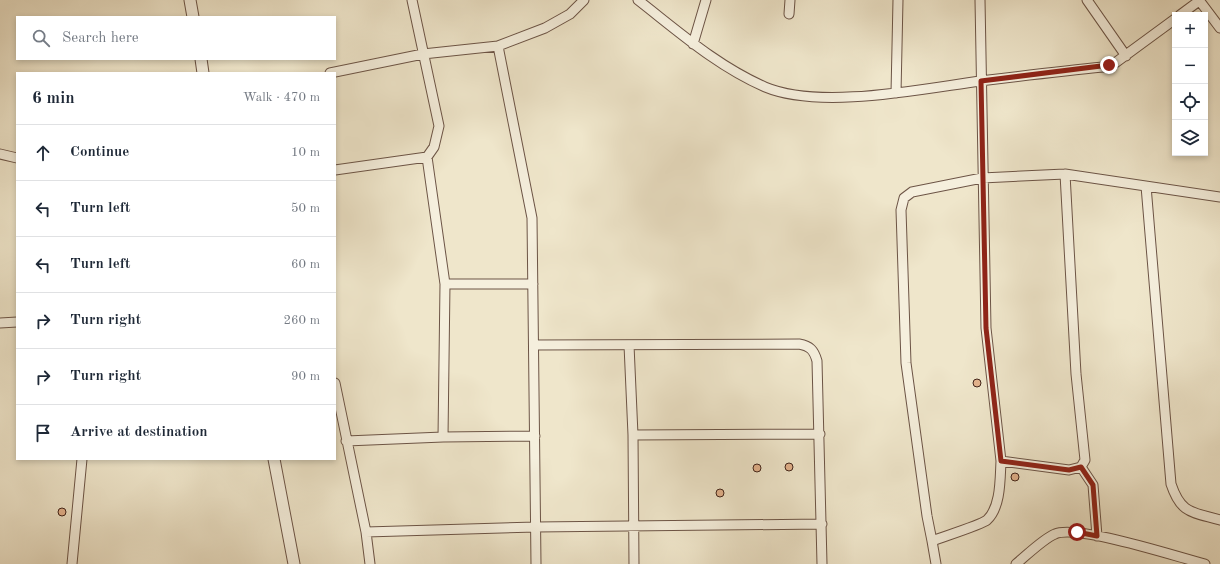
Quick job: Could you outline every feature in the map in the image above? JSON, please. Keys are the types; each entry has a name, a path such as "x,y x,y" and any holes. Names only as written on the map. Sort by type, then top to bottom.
{"street":[{"path":"190,0 193,16"},
{"path":"412,0 439,126 434,147 427,157 444,284 443,437"},
{"path":"335,72 423,54 498,46 545,28 570,14 584,0"},
{"path":"638,0 718,63 765,87 796,96 832,97 896,93 981,81 1103,67 1115,63 1126,56 1172,21"},
{"path":"694,44 706,0"},
{"path":"788,14 790,0"},
{"path":"896,93 898,0"},
{"path":"932,540 986,520 993,511 997,499 1001,461 986,328 982,178 980,0"},
{"path":"1087,0 1126,56"},
{"path":"1184,12 1199,0 1220,28"},
{"path":"498,46 529,200 533,237 536,564"},
{"path":"201,60 203,72"},
{"path":"0,154 16,158"},
{"path":"336,170 427,157"},
{"path":"1001,461 1069,470 1081,467 1085,460 1076,374 1065,174"},
{"path":"936,564 927,516 906,363 901,203 906,195 912,192 982,178 1065,174 1220,197"},
{"path":"1146,186 1171,484 1177,500 1187,510 1220,520"},
{"path":"444,284 533,284"},
{"path":"0,323 16,322"},
{"path":"534,344 799,344 811,348 817,361 820,434 822,564"},
{"path":"628,345 633,435 634,564"},
{"path":"336,388 366,532 370,564"},
{"path":"633,435 820,434"},
{"path":"346,441 443,437 535,436"},
{"path":"72,564 82,460"},
{"path":"274,460 294,564"},
{"path":"1081,467 1093,485 1097,536"},
{"path":"366,532 536,527 822,524"},
{"path":"1016,564 1054,534 1065,531 1097,536 1204,564"}],"building":[{"path":"975,379 979,379 981,383 979,387 975,387 973,385 973,381"},
{"path":"787,463 791,463 793,467 791,471 787,471 785,469 785,465"},
{"path":"755,464 759,464 761,468 759,472 755,472 753,470 753,466"},
{"path":"1013,473 1017,473 1019,477 1017,481 1013,481 1011,479 1011,475"},
{"path":"718,489 722,489 724,493 722,497 718,497 716,495 716,491"},
{"path":"60,508 64,508 66,512 64,516 60,516 58,514 58,510"}],"route":[{"path":"1077,532 1097,536 1093,485 1081,467 1069,470 1001,461 986,328 981,81 1103,67 1109,65"}]}
